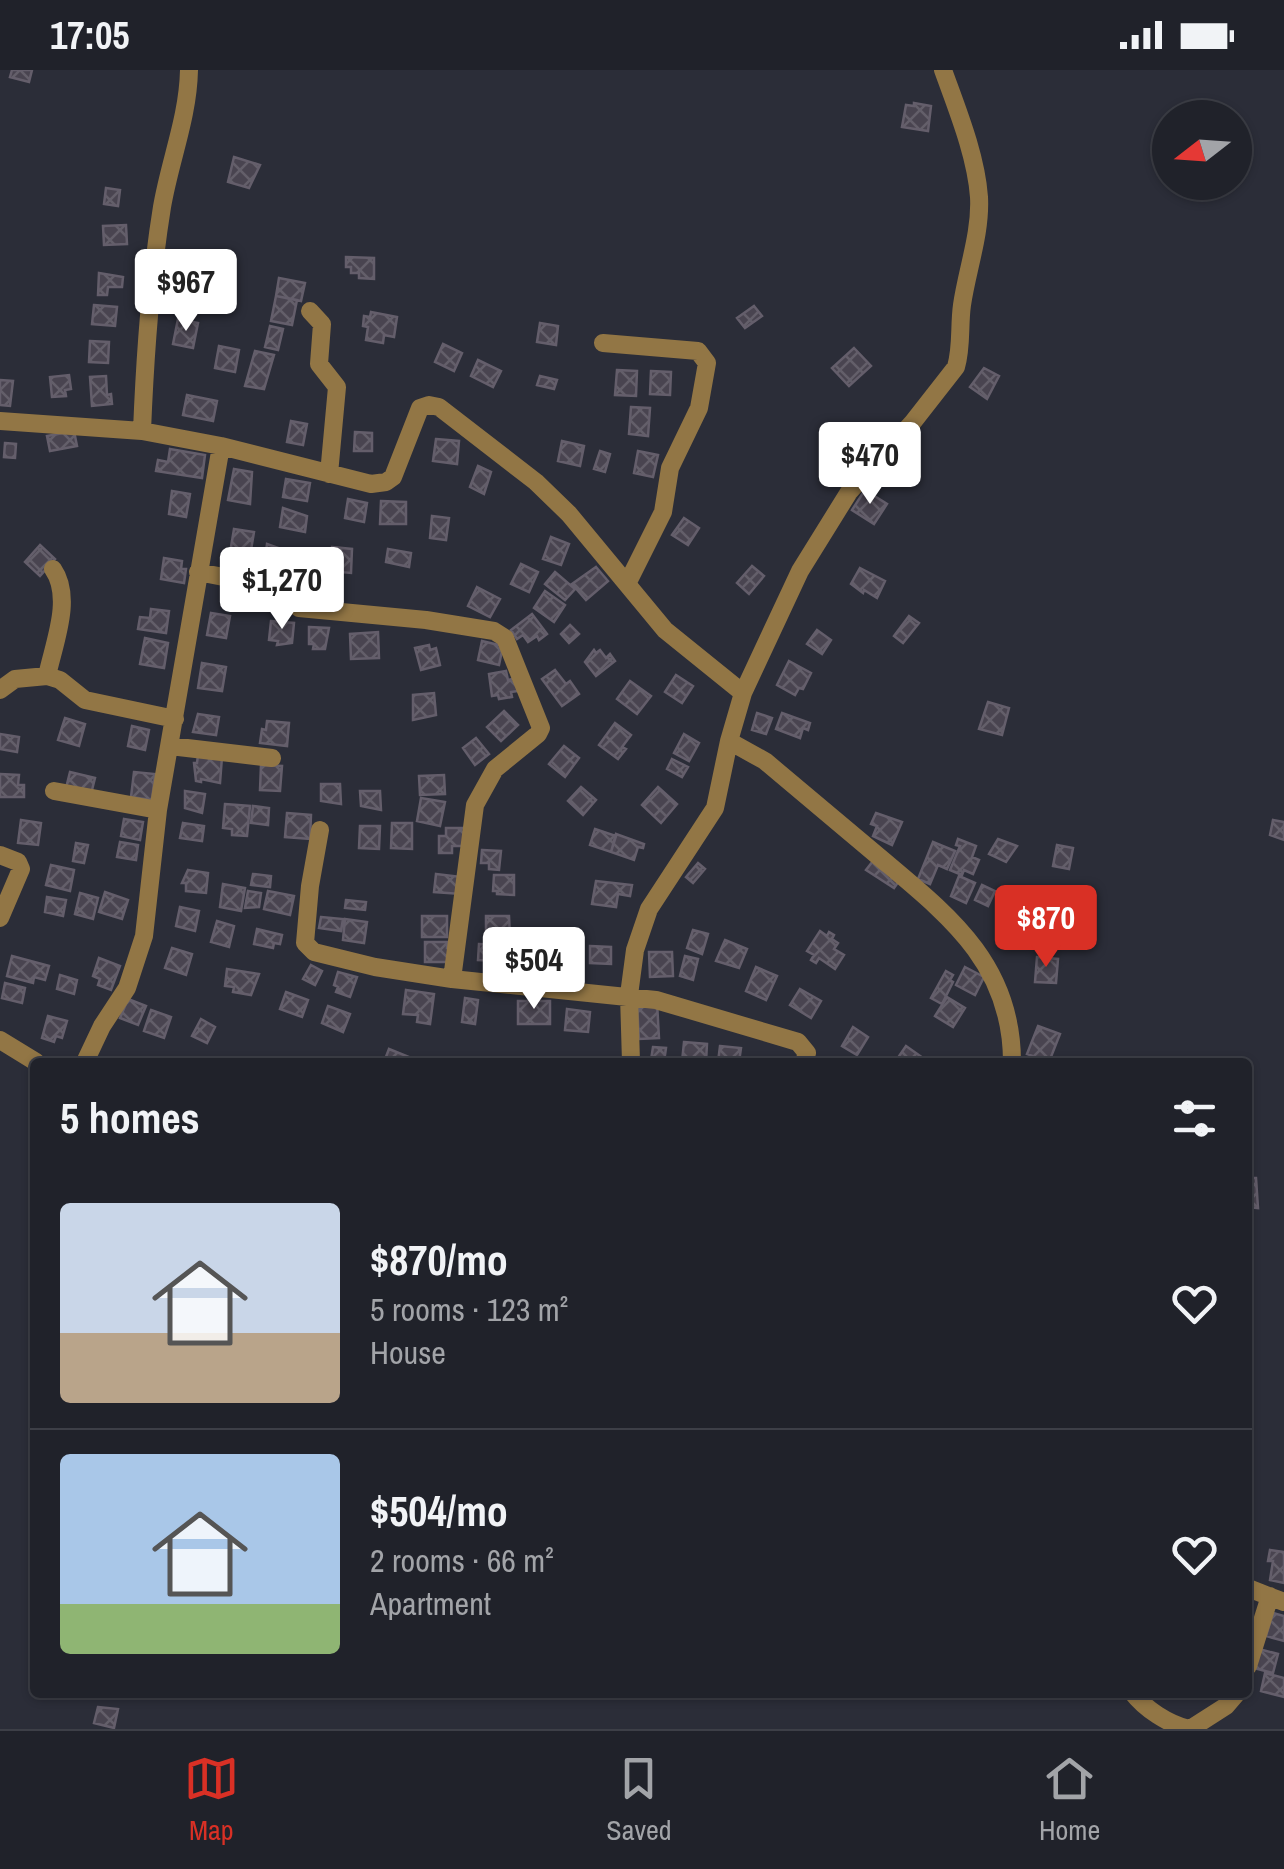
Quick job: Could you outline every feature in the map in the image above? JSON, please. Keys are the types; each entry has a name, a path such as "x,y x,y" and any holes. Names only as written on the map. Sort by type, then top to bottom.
{"street":[{"path":"142,432 146,336 160,223 183,128 189,70"},
{"path":"630,1058 629,996 635,950 649,909 715,808 743,693 800,571 849,492 913,422 959,358 979,196 943,70"},
{"path":"310,311 322,324 319,364 337,388 329,474"},
{"path":"603,343 698,350 707,362 698,408 670,468 662,512 628,582"},
{"path":"0,421 142,432 221,446 361,484 386,482 393,477 416,414 429,404 439,407 536,482 569,514 665,630 743,693"},
{"path":"86,1058 127,988 144,936 158,810 221,446"},
{"path":"47,676 63,586 53,569"},
{"path":"198,572 268,586 299,608 426,620 494,631 505,638 542,728 495,769 475,806 452,979"},
{"path":"0,690 15,679 47,676 60,680 84,700 175,719"},
{"path":"728,742 766,761 960,927 1005,1003 1012,1058"},
{"path":"170,746 272,758"},
{"path":"54,791 158,810"},
{"path":"320,830 310,886 305,943 308,949 375,967 452,979 656,1000 798,1042 806,1052 805,1058"},
{"path":"0,855 18,862 21,869 0,918"},
{"path":"0,1040 30,1058"},
{"path":"1252,1590 1277,1599 1252,1657"},
{"path":"1137,1698 1165,1719 1190,1729 1233,1698"}],"building":[{"path":"12,70 32,70 29,82 10,77"},
{"path":"906,105 931,106 928,131 902,127"},
{"path":"234,157 260,165 249,188 228,182"},
{"path":"106,188 120,190 118,206 104,204"},
{"path":"126,225 127,244 104,245 103,226"},
{"path":"346,257 374,258 374,279 351,273"},
{"path":"99,273 123,277 122,287 108,287 107,295 98,295"},
{"path":"279,278 305,283 301,301 276,296"},
{"path":"276,296 297,300 292,325 271,321"},
{"path":"94,305 117,307 115,326 92,324"},
{"path":"754,306 762,316 745,328 737,318"},
{"path":"371,312 397,317 394,337 384,335 383,343 366,340 368,327 363,326 364,316 370,317"},
{"path":"178,319 198,323 193,348 173,344"},
{"path":"540,323 558,326 556,345 537,342"},
{"path":"270,326 283,329 278,350 265,347"},
{"path":"90,341 109,342 108,363 89,362"},
{"path":"443,344 462,353 454,371 435,362"},
{"path":"219,346 239,350 235,372 215,368"},
{"path":"854,348 871,366 849,386 832,368"},
{"path":"255,351 274,355 264,389 245,386"},
{"path":"478,360 501,371 493,387 471,376"},
{"path":"984,368 999,376 987,399 970,387"},
{"path":"617,370 637,371 636,396 615,395"},
{"path":"651,371 671,372 670,395 650,394"},
{"path":"69,375 71,389 65,390 66,396 52,397 50,377"},
{"path":"106,376 107,395 111,394 112,404 92,406 90,377"},
{"path":"540,376 557,380 554,389 537,385"},
{"path":"0,380 13,381 10,406 0,405"},
{"path":"187,395 217,401 213,421 183,415"},
{"path":"631,407 650,408 648,436 629,434"},
{"path":"291,421 307,424 303,445 287,442"},
{"path":"74,431 77,446 50,451 47,436"},
{"path":"355,432 372,433 372,451 354,451"},
{"path":"436,439 459,441 457,464 433,461"},
{"path":"562,441 584,446 580,466 558,461"},
{"path":"5,443 16,444 15,458 4,457"},
{"path":"170,449 205,455 202,478 156,471 158,460 168,462"},
{"path":"600,451 610,454 605,472 594,469"},
{"path":"638,451 658,455 653,477 634,473"},
{"path":"478,466 491,472 484,494 470,487"},
{"path":"234,469 252,472 250,504 228,500"},
{"path":"286,479 310,483 307,501 283,497"},
{"path":"865,490 887,504 874,524 852,510"},
{"path":"172,491 190,494 186,517 169,514"},
{"path":"348,499 367,503 364,522 345,518"},
{"path":"381,501 406,502 406,524 380,524"},
{"path":"283,508 307,516 305,532 280,527"},
{"path":"432,516 449,518 446,540 430,538"},
{"path":"684,518 699,528 688,545 672,535"},
{"path":"234,529 254,532 250,556 230,553"},
{"path":"551,537 569,544 561,565 543,559"},
{"path":"267,544 284,550 276,575 263,573"},
{"path":"40,545 55,559 40,576 25,562"},
{"path":"332,547 352,549 351,573 330,571"},
{"path":"388,549 411,553 409,567 386,562"},
{"path":"164,558 182,561 181,569 186,569 184,583 161,579"},
{"path":"521,564 538,572 529,592 511,584"},
{"path":"752,566 764,576 749,594 737,583"},
{"path":"307,567 327,569 326,576 320,575 318,593 304,591"},
{"path":"596,567 608,581 586,600 572,584"},
{"path":"860,568 885,581 877,598 851,584"},
{"path":"555,572 575,589 565,600 545,584"},
{"path":"477,587 500,599 490,617 468,606"},
{"path":"545,591 565,605 554,622 534,608"},
{"path":"151,609 169,611 166,633 138,629 140,617 150,618"},
{"path":"211,613 230,616 226,638 207,635"},
{"path":"532,614 547,634 528,642 523,635 517,639 511,630"},
{"path":"909,616 919,623 903,643 894,636"},
{"path":"271,621 294,623 292,643 277,645 278,641 269,640"},
{"path":"570,625 579,634 569,643 561,634"},
{"path":"309,627 329,628 325,649 313,649 314,644 309,644"},
{"path":"817,630 831,640 822,654 807,644"},
{"path":"378,632 379,658 351,659 350,634"},
{"path":"145,638 168,643 164,668 140,664"},
{"path":"482,641 503,646 499,665 478,660"},
{"path":"429,645 430,650 436,648 440,665 421,670 415,648"},
{"path":"594,650 600,650 606,658 610,654 615,661 596,676 585,662"},
{"path":"789,661 811,673 795,695 777,685"},
{"path":"202,663 226,667 222,691 198,688"},
{"path":"555,670 579,694 562,706 542,679"},
{"path":"506,671 508,680 516,678 518,691 511,692 512,697 499,699 498,695 492,696 489,674"},
{"path":"676,675 693,686 682,703 665,692"},
{"path":"630,681 651,696 637,714 617,699"},
{"path":"434,693 436,715 413,720 413,695"},
{"path":"988,702 1009,708 1002,735 979,729"},
{"path":"504,711 518,725 501,741 487,727"},
{"path":"757,713 772,718 766,734 752,730"},
{"path":"782,713 810,723 808,730 803,728 800,738 776,729"},
{"path":"198,714 219,717 216,735 193,732"},
{"path":"65,718 85,724 79,746 58,740"},
{"path":"267,721 289,723 287,746 260,743"},
{"path":"615,723 631,735 618,759 599,745"},
{"path":"132,726 149,730 145,750 128,746"},
{"path":"0,734 19,737 17,752 0,749"},
{"path":"684,734 699,743 689,761 674,753"},
{"path":"476,738 489,754 475,765 463,748"},
{"path":"564,746 579,758 565,777 549,764"},
{"path":"198,755 222,757 220,783 196,781 194,763"},
{"path":"672,759 688,767 682,777 667,769"},
{"path":"261,765 282,766 280,791 260,790"},
{"path":"70,772 95,778 91,794 66,788"},
{"path":"134,772 155,774 152,800 131,797"},
{"path":"0,774 19,775 18,785 24,785 24,797 0,797"},
{"path":"444,775 445,794 420,795 419,776"},
{"path":"321,784 340,784 341,804 321,801"},
{"path":"581,787 596,800 583,815 568,801"},
{"path":"658,787 677,804 661,823 642,805"},
{"path":"185,791 205,794 202,813 185,808"},
{"path":"360,791 380,791 381,810 361,806"},
{"path":"421,798 445,802 440,826 417,821"},
{"path":"225,804 250,806 247,836 232,835 232,829 223,828"},
{"path":"253,806 269,808 268,825 251,823"},
{"path":"287,813 311,815 310,839 285,837"},
{"path":"876,813 902,822 892,845 873,836 877,826 871,824"},
{"path":"124,819 143,822 140,840 121,836"},
{"path":"21,820 41,823 38,845 18,843"},
{"path":"1273,820 1284,822 1284,840 1270,835"},
{"path":"183,823 204,826 202,841 180,838"},
{"path":"392,823 412,823 412,849 391,848"},
{"path":"360,826 380,826 379,849 359,848"},
{"path":"446,828 464,828 464,846 452,846 452,853 439,853 439,836 446,836"},
{"path":"595,829 616,836 611,852 590,845"},
{"path":"616,834 644,844 643,848 638,847 634,860 611,852"},
{"path":"958,839 976,846 972,857 979,860 973,874 950,870 960,846 956,845"},
{"path":"998,839 1017,846 1006,862 989,854"},
{"path":"120,842 138,845 136,860 117,857"},
{"path":"933,842 955,851 947,869 938,865 930,884 918,879"},
{"path":"76,843 88,845 84,863 73,861"},
{"path":"1057,845 1073,848 1069,869 1053,866"},
{"path":"482,850 501,851 499,870 481,863"},
{"path":"873,861 899,881 894,888 866,870"},
{"path":"698,863 705,869 693,883 686,877"},
{"path":"51,865 74,870 70,891 46,885"},
{"path":"188,870 208,873 206,893 186,891 186,883 182,883"},
{"path":"253,874 271,876 270,887 251,885"},
{"path":"436,874 462,877 461,894 434,892"},
{"path":"494,875 514,875 514,895 493,891"},
{"path":"959,876 975,883 966,903 951,896"},
{"path":"596,881 632,885 630,896 618,894 616,907 592,904"},
{"path":"223,884 245,888 241,911 220,907"},
{"path":"982,885 995,891 988,906 975,900"},
{"path":"248,891 261,893 259,907 245,908"},
{"path":"268,891 294,896 290,915 264,909"},
{"path":"105,892 128,900 122,919 99,912"},
{"path":"80,893 98,898 93,919 75,914"},
{"path":"47,897 66,900 63,916 45,912"},
{"path":"346,900 366,902 365,910 345,908"},
{"path":"180,907 199,911 195,931 176,926"},
{"path":"422,916 447,916 447,937 422,937"},
{"path":"486,916 509,916 510,935 486,935"},
{"path":"321,917 343,919 341,931 319,928"},
{"path":"345,919 367,922 364,943 343,940"},
{"path":"217,921 234,926 229,947 211,942"},
{"path":"257,929 282,935 280,944 274,943 273,948 254,944"},
{"path":"693,930 708,934 702,954 687,948"},
{"path":"820,931 834,935 832,939 838,943 834,949 844,955 835,969 819,958 816,963 811,960 814,955 807,951"},
{"path":"725,940 747,949 739,968 716,961"},
{"path":"425,942 447,942 447,962 425,962"},
{"path":"479,944 500,945 499,961 478,960"},
{"path":"503,946 536,950 535,963 501,961"},
{"path":"590,946 611,947 611,964 590,963"},
{"path":"172,948 192,954 186,975 165,968"},
{"path":"649,952 672,952 673,976 650,977"},
{"path":"12,956 49,966 45,980 34,977 33,983 7,976"},
{"path":"685,956 698,959 693,980 680,976"},
{"path":"1037,957 1058,959 1056,983 1035,982"},
{"path":"99,958 120,966 111,990 98,985 100,979 93,976"},
{"path":"311,965 322,971 315,985 303,979"},
{"path":"756,967 777,976 766,1000 746,991"},
{"path":"965,967 984,977 975,995 956,985"},
{"path":"227,969 259,974 251,995 233,992 234,987 225,986"},
{"path":"946,971 953,975 953,982 942,1004 931,998"},
{"path":"338,972 357,977 350,997 336,992"},
{"path":"60,975 77,980 74,994 57,989"},
{"path":"5,983 25,988 22,1003 2,998"},
{"path":"800,989 821,1001 811,1018 790,1005"},
{"path":"406,990 434,994 430,1024 417,1022 418,1015 403,1014"},
{"path":"286,992 308,1000 302,1017 280,1009"},
{"path":"947,997 965,1008 953,1027 935,1016"},
{"path":"465,998 478,1000 475,1024 462,1022"},
{"path":"128,999 146,1006 138,1025 120,1018"},
{"path":"518,1001 550,1001 550,1024 518,1024"},
{"path":"657,1002 659,1038 639,1039 637,1004"},
{"path":"328,1006 350,1014 343,1032 322,1023"},
{"path":"567,1009 590,1012 588,1032 565,1030"},
{"path":"151,1010 171,1017 164,1038 144,1031"},
{"path":"48,1016 67,1021 62,1038 56,1036 54,1042 42,1038"},
{"path":"201,1019 215,1027 207,1043 192,1036"},
{"path":"1038,1026 1060,1034 1051,1058 1027,1054"},
{"path":"853,1027 868,1037 857,1055 842,1046"},
{"path":"684,1042 707,1044 706,1058 682,1058"},
{"path":"720,1046 741,1048 740,1058 718,1058"},
{"path":"906,1046 923,1058 898,1058"},
{"path":"653,1047 666,1048 665,1058 651,1058"},
{"path":"389,1049 412,1058 386,1058"},
{"path":"1252,1178 1256,1178 1258,1208 1252,1207"},
{"path":"1270,1550 1284,1552 1284,1583 1270,1580"},
{"path":"1273,1613 1284,1616 1284,1641 1266,1636"},
{"path":"1259,1649 1278,1654 1273,1673 1254,1668"},
{"path":"1265,1673 1284,1678 1284,1697 1261,1691"},
{"path":"98,1707 118,1709 114,1728 94,1723"}]}
